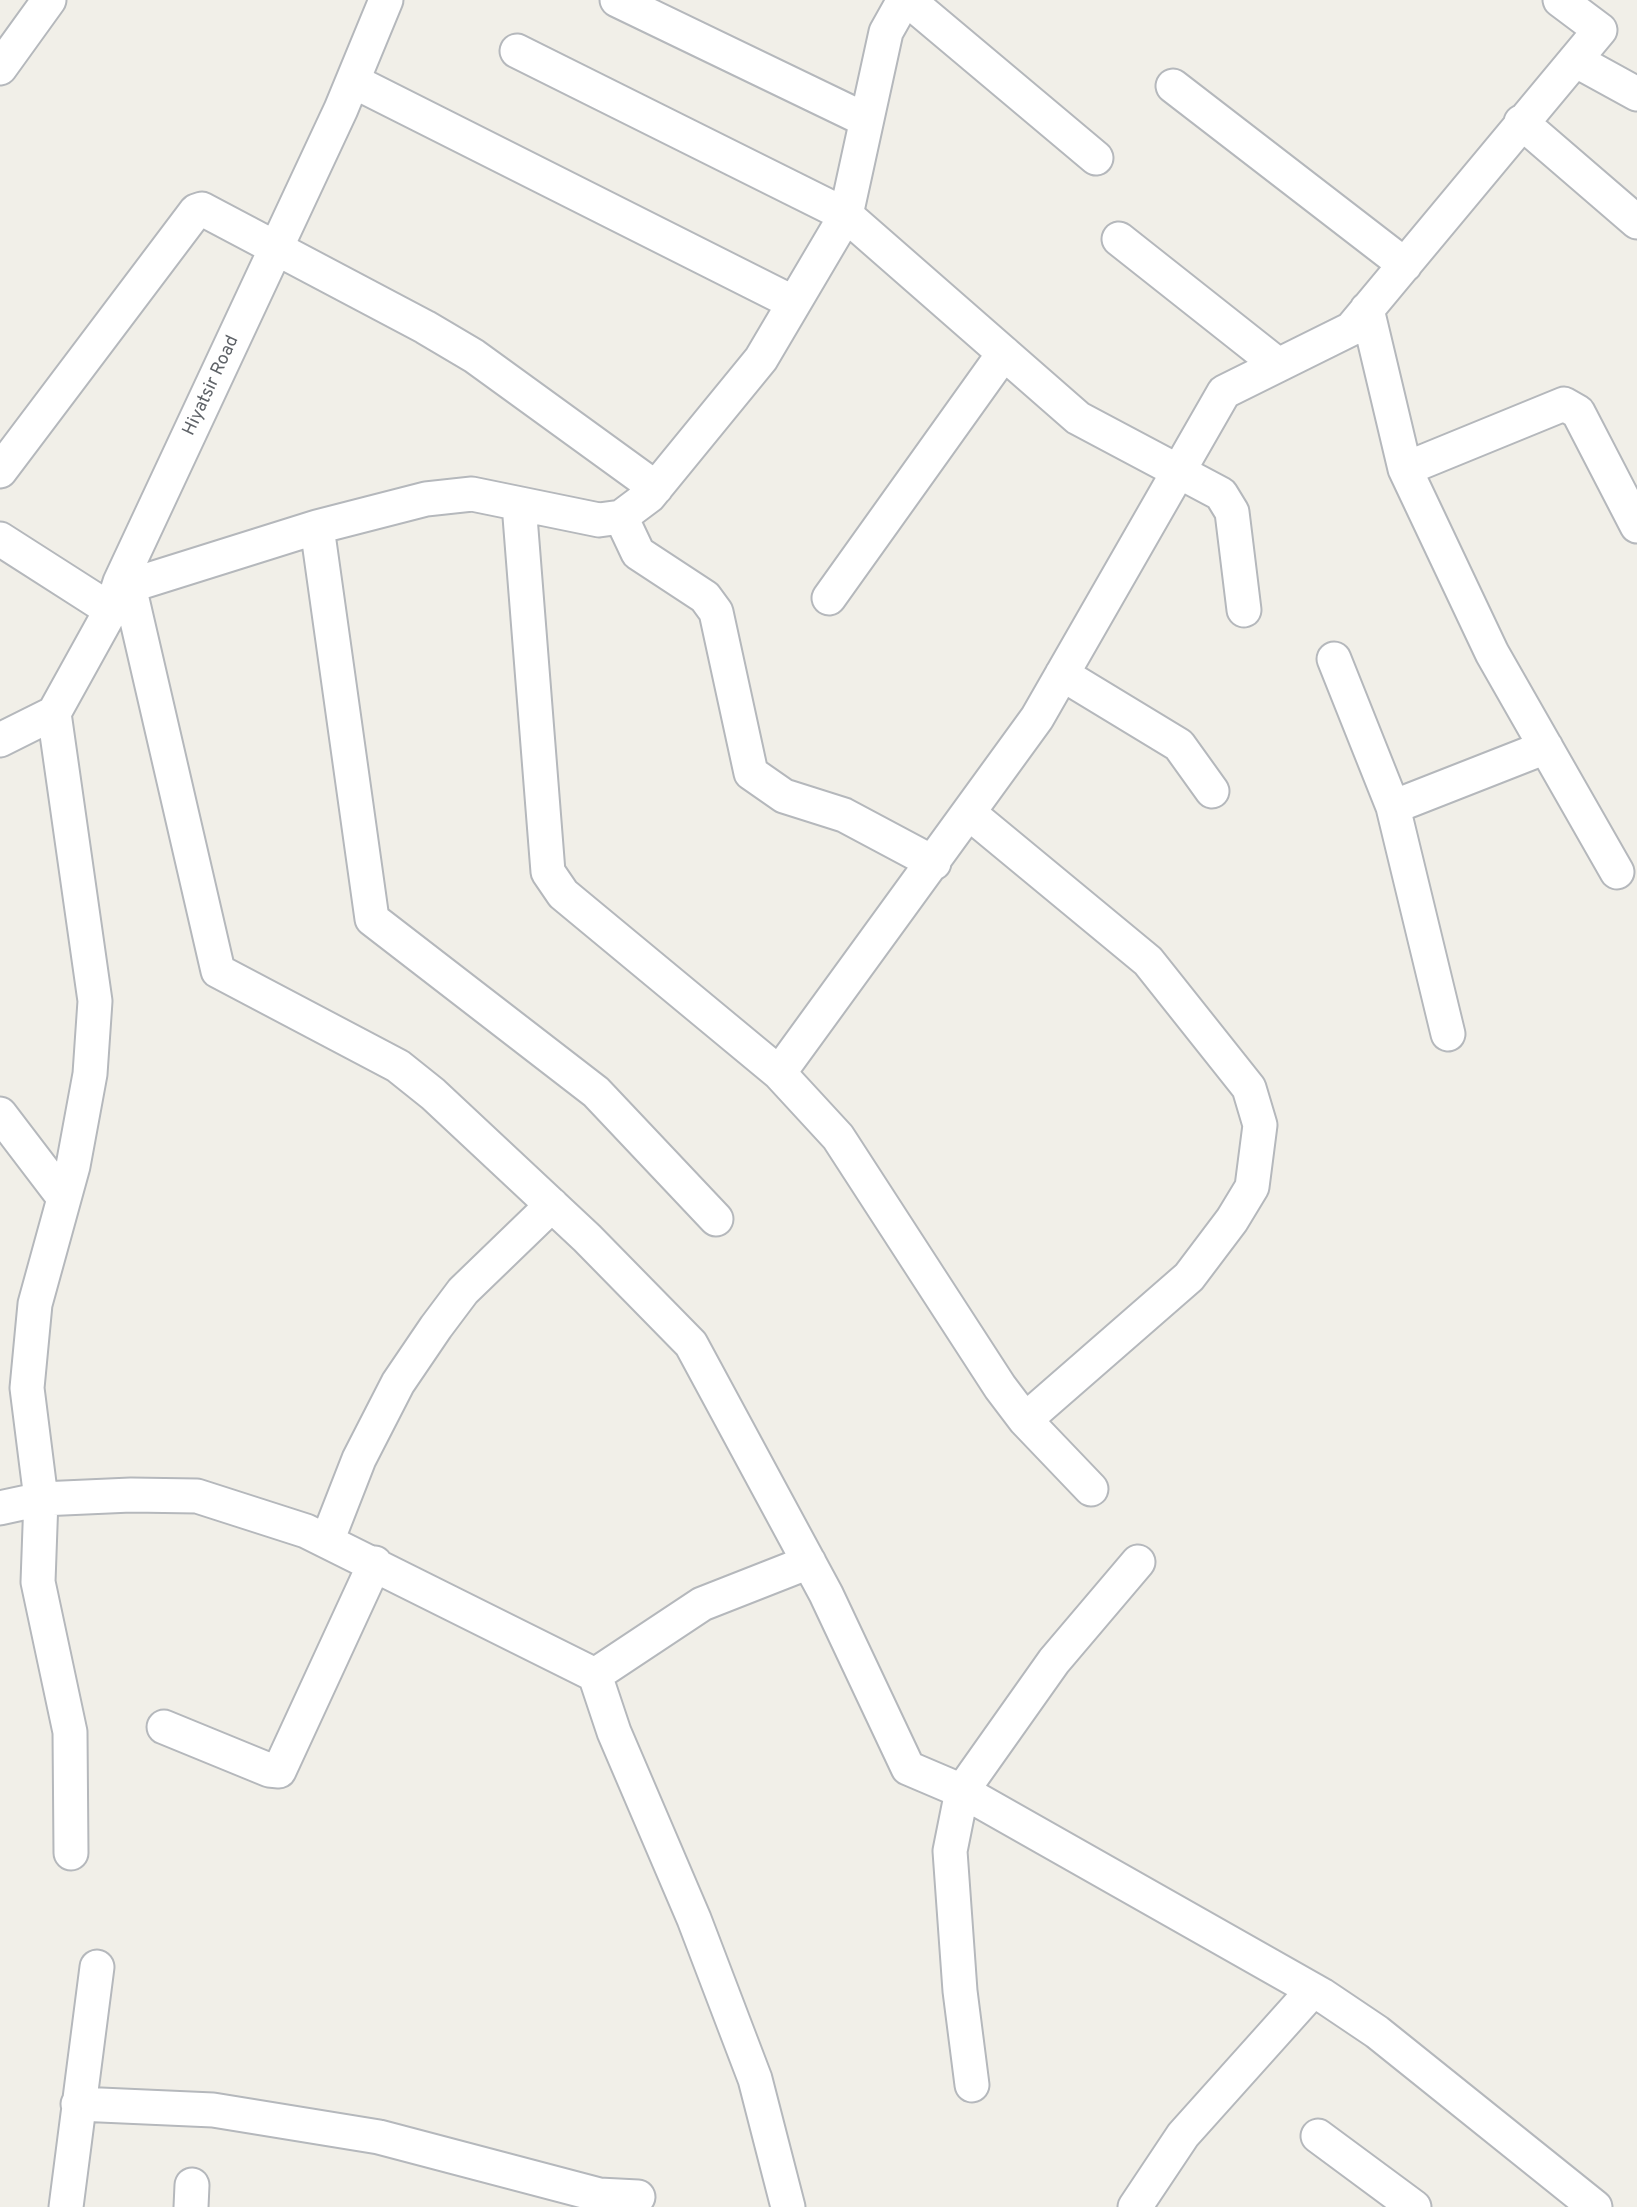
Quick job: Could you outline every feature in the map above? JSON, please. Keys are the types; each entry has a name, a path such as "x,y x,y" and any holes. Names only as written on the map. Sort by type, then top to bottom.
{"street":[{"path":"0,68 49,0"},
{"name":"Hiyatsir Road","path":"54,713 120,593 353,81 386,0"},
{"path":"617,0 866,120"},
{"path":"0,539 120,593 317,527 426,499 472,494 599,520 621,517 656,488 761,359 846,215 886,32 906,0 1096,158"},
{"path":"779,1073 1037,718 1224,393 1277,364 1352,329 1600,30 1560,0"},
{"path":"517,51 846,215 1078,418 1177,473 1222,494 1232,512 1244,610"},
{"path":"1575,60 1637,94"},
{"path":"353,81 794,303"},
{"path":"1173,86 1405,265"},
{"path":"1521,122 1637,222"},
{"path":"0,471 195,211 202,209 474,356 656,488"},
{"path":"1119,239 1277,364"},
{"path":"1367,309 1405,469 1492,653 1617,872"},
{"path":"829,598 1004,353"},
{"path":"1405,469 1563,404 1578,412 1637,526"},
{"path":"519,504 548,872 562,894 779,1073 838,1138 1025,1420 1091,1489"},
{"path":"621,517 638,553 705,597 716,612 751,773 784,796 844,815 934,863"},
{"path":"317,527 372,919 596,1092 716,1219"},
{"path":"120,593 218,971 398,1066 433,1094 552,1205 691,1344 808,1562 908,1768 954,1788 1313,1990 1377,2032 1595,2207"},
{"path":"1334,659 1394,807 1448,1034"},
{"path":"1062,674 1179,745 1212,791"},
{"path":"0,740 54,713 95,1001 90,1074 64,1198 35,1304 27,1388 41,1499 38,1582 70,1732 71,1853"},
{"path":"1394,807 1546,747"},
{"path":"969,813 1105,922 1148,961 1250,1088 1260,1125 1252,1187 1232,1220 1189,1277 1025,1420"},
{"path":"0,1114 64,1198"},
{"path":"327,1541 359,1460 406,1372 463,1291 552,1205"},
{"path":"0,1508 41,1499 131,1494 197,1496 327,1541 595,1675 614,1732 694,1919 755,2079 788,2207"},
{"path":"595,1675 702,1604 808,1562"},
{"path":"972,2085 960,1991 950,1851 954,1788 1054,1661 1138,1562"},
{"path":"164,1727 269,1770 279,1771 374,1563"},
{"path":"66,2207 97,1966"},
{"path":"1135,2207 1183,2135 1313,1990"},
{"path":"78,2104 213,2110 379,2137 599,2195 638,2197"},
{"path":"1318,2136 1414,2207"}]}
